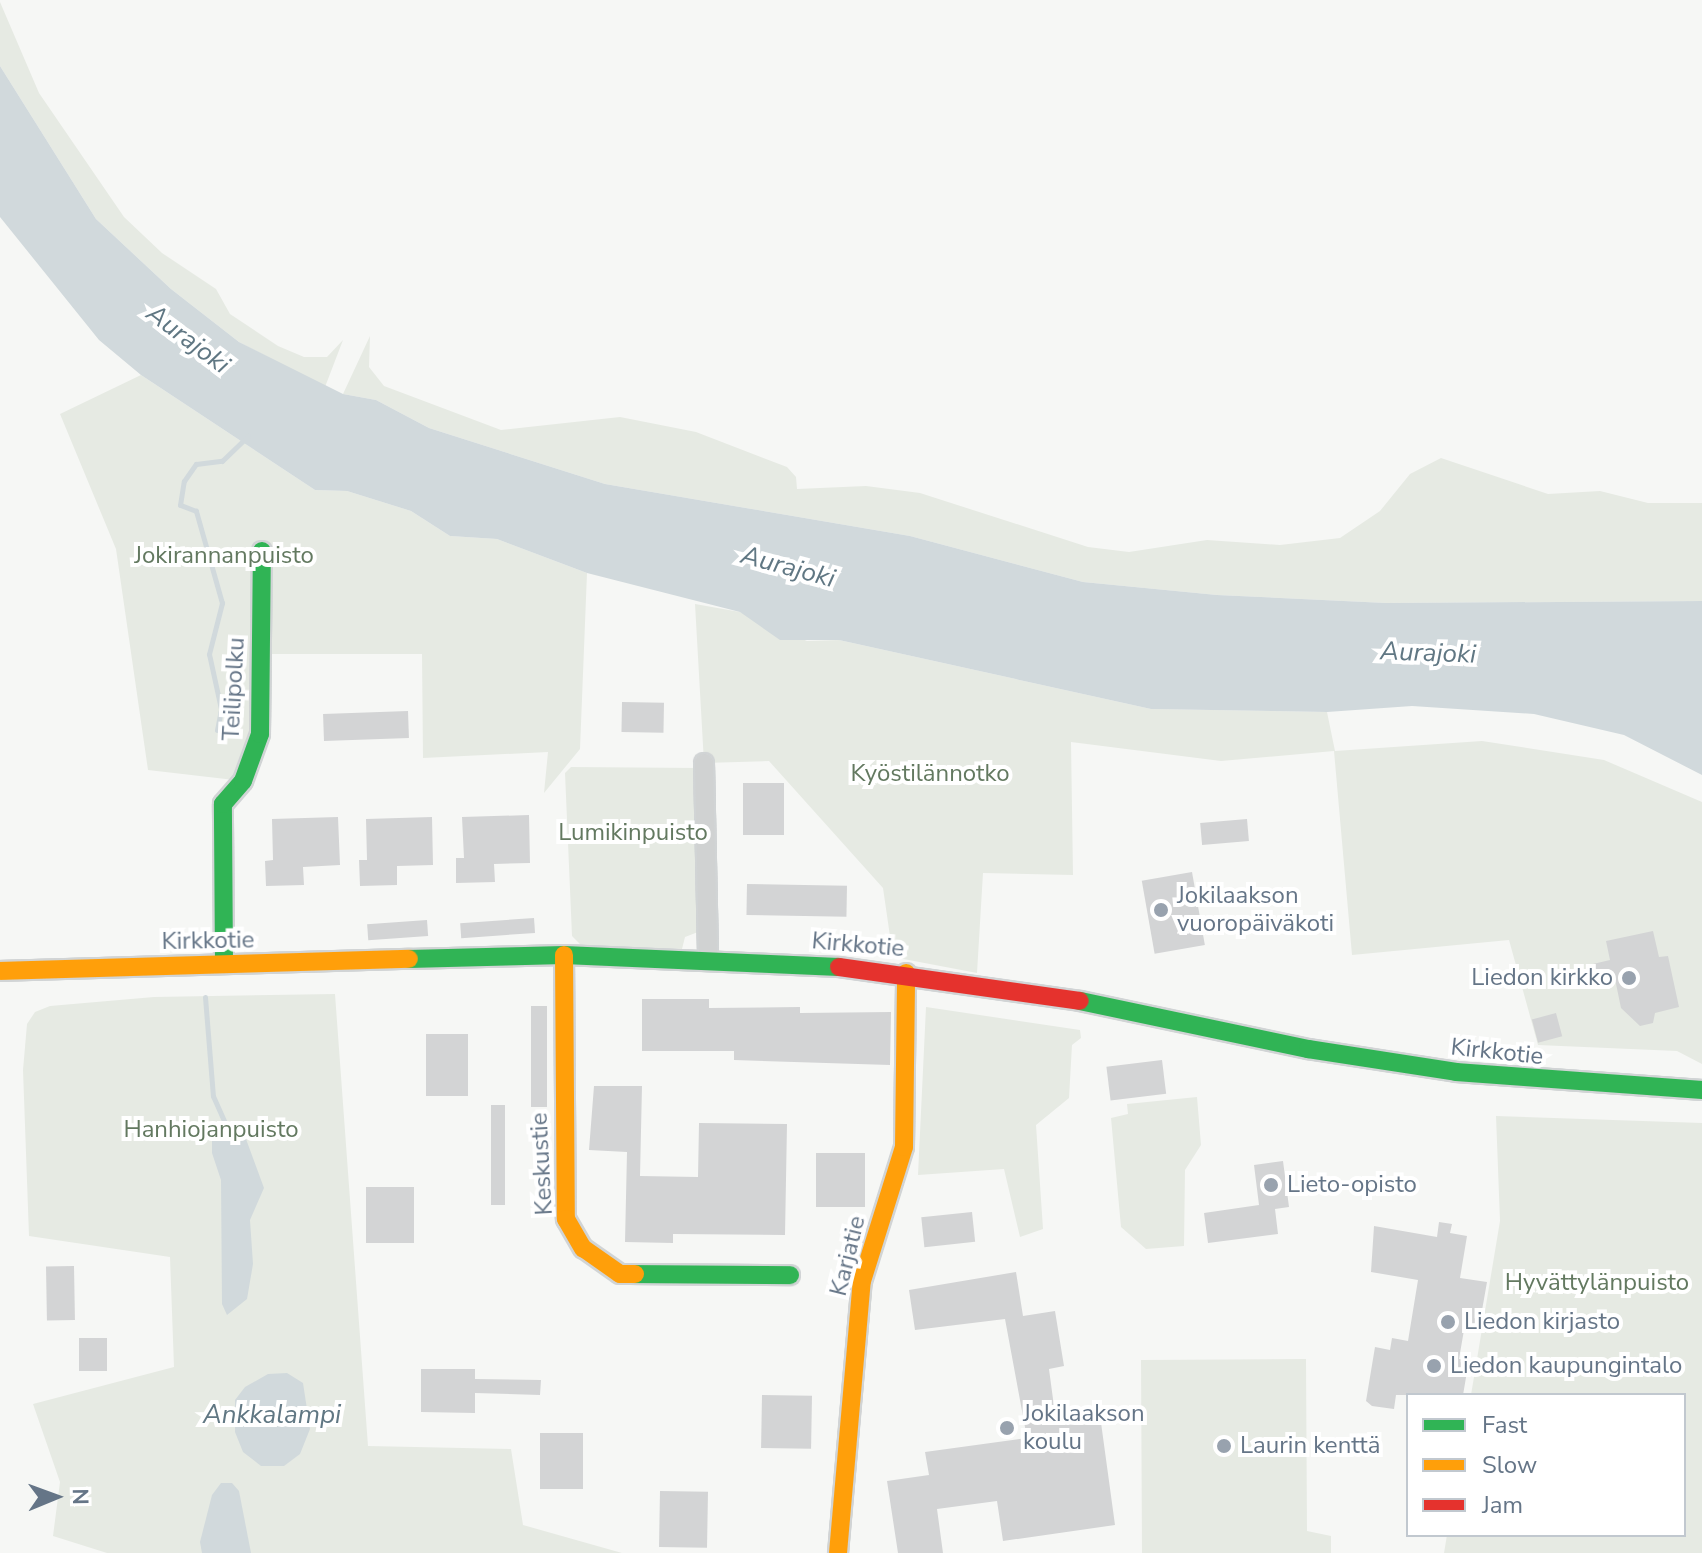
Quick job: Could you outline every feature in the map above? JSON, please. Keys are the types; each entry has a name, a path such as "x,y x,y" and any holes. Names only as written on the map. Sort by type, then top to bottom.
{"street":[{"name":"Teilipolku","path":"224,964 223,804 243,781 260,734 262,551"},
{"path":"704,763 708,958"},
{"name":"Kirkkotie","path":"0,971 564,955 708,958 906,973 1072,999 1308,1049 1456,1072 1702,1090"},
{"name":"Keskustie","path":"564,955 563,1201 578,1241 620,1274 790,1275"},
{"name":"Karjatie","path":"838,1553 862,1281 904,1147 906,973"}],"green space":[{"path":"0,2 39,93 124,217 162,253 216,289 230,314 278,346 304,357 327,357 343,340 325,387 239,342 171,289 96,219 0,66"},
{"path":"370,336 369,367 384,386 501,430 620,417 696,432 787,467 796,477 797,489 866,486 920,493 1088,547 1129,552 1207,540 1280,545 1340,538 1380,511 1410,474 1441,458 1548,494 1600,491 1648,503 1702,503 1702,601 1386,603 1217,595 1083,582 910,536 605,484 429,428 376,400 343,394"},
{"name":"Jokirannanpuisto","path":"141,375 315,490 347,491 411,511 450,536 497,539 587,573 580,749 544,793 548,752 423,758 422,654 263,654 243,781 148,770 116,549 60,414"},
{"name":"Kyöstilännotko","path":"695,604 740,612 807,641 839,640 1151,709 1327,712 1335,751 1482,741 1604,760 1702,802 1702,1064 1677,1051 1538,1045 1509,940 1352,955 1334,751 1221,761 1071,742 1073,875 983,873 977,973 893,957 883,888 769,761 704,763"},
{"name":"Lumikinpuisto","path":"571,767 699,768 698,932 685,937 682,949 581,945 572,936 565,773"},
{"name":"Hanhiojanpuisto","path":"335,994 368,1446 511,1449 523,1525 622,1553 107,1553 53,1536 60,1482 33,1404 174,1367 170,1257 29,1236 23,1070 27,1024 35,1012 50,1006 154,997"},
{"path":"926,1007 1080,1030 1081,1038 1072,1045 1069,1098 1036,1125 1043,1229 1020,1237 1004,1169 918,1175"},
{"path":"1197,1097 1201,1145 1185,1170 1184,1246 1146,1249 1121,1227 1111,1118 1128,1114 1127,1104"},
{"name":"Hyvättylänpuisto","path":"1496,1116 1702,1123 1702,1553 1444,1553 1447,1537 1686,1537 1686,1393 1471,1393 1500,1221"},
{"name":"Laurin kenttä","path":"1306,1359 1307,1531 1331,1536 1331,1553 1142,1553 1141,1360"}],"water":[{"name":"Aurajoki","path":"0,66 96,219 171,289 239,342 343,394 376,400 429,428 605,484 910,536 1083,582 1217,595 1386,603 1702,601 1702,775 1624,735 1534,714 1412,706 1327,712 1151,709 839,640 780,640 740,612 587,573 497,539 450,536 411,511 347,491 315,490 141,375 99,340 0,217"},
{"path":"229,1132 246,1139 264,1188 250,1220 253,1264 247,1299 227,1315 222,1304 221,1180 212,1153 212,1135"},
{"name":"Ankkalampi","path":"287,1373 303,1383 310,1429 300,1454 284,1466 261,1466 243,1452 235,1432 235,1400 245,1387 268,1374"},
{"path":"221,1483 232,1483 239,1491 251,1553 202,1553 200,1542 212,1495"}],"building":[{"path":"622,702 664,703 663,733 621,732"},
{"path":"408,711 409,738 324,741 323,714"},
{"path":"743,783 784,783 784,835 743,835"},
{"path":"529,815 530,863 494,864 495,882 456,883 456,858 464,858 462,817"},
{"path":"338,817 340,865 303,867 304,885 266,886 265,861 273,860 272,819"},
{"path":"432,817 433,865 397,866 397,885 360,886 359,860 367,860 366,819"},
{"path":"1247,819 1249,841 1202,845 1200,823"},
{"name":"Jokilaakson vuoropäiväkoti","path":"1192,872 1205,945 1155,954 1142,881"},
{"path":"747,884 847,886 846,917 746,915"},
{"path":"534,918 535,933 461,938 460,923"},
{"path":"427,920 428,936 368,940 367,924"},
{"name":"Liedon kirkko","path":"1653,931 1659,957 1668,956 1679,1007 1655,1013 1653,1023 1640,1026 1621,1008 1615,979 1598,982 1593,964 1610,960 1606,941"},
{"path":"642,999 709,999 709,1008 800,1007 800,1013 891,1012 890,1065 734,1060 734,1051 642,1051"},
{"path":"531,1006 547,1006 547,1107 531,1107"},
{"path":"1556,1013 1562,1036 1538,1043 1532,1019"},
{"path":"426,1034 468,1034 468,1096 426,1096"},
{"path":"1162,1060 1166,1094 1111,1101 1106,1067"},
{"path":"594,1086 642,1086 640,1176 698,1177 699,1123 787,1124 785,1235 673,1234 673,1243 625,1242 627,1152 589,1150"},
{"path":"491,1105 505,1105 505,1205 491,1205"},
{"path":"816,1153 865,1153 865,1207 816,1207"},
{"name":"Lieto-opisto","path":"1283,1161 1289,1207 1275,1209 1278,1234 1208,1243 1204,1213 1259,1205 1254,1165"},
{"path":"366,1187 414,1187 414,1243 366,1243"},
{"path":"972,1212 975,1242 924,1247 921,1217"},
{"name":"Liedon kirjasto","path":"1439,1222 1452,1224 1450,1233 1467,1236 1460,1278 1487,1282 1478,1333 1464,1330 1459,1359 1469,1360 1463,1393 1406,1393 1396,1395 1394,1409 1372,1406 1366,1401 1375,1347 1390,1350 1392,1338 1408,1341 1418,1280 1371,1272 1374,1226 1437,1237"},
{"path":"46,1266 74,1266 75,1320 47,1320"},
{"path":"1016,1272 1023,1316 1055,1311 1064,1366 1049,1369 1055,1414 1099,1408 1115,1525 1003,1541 997,1501 937,1509 943,1553 898,1553 887,1481 929,1475 925,1452 1027,1438 1005,1319 915,1330 909,1290"},
{"path":"79,1338 107,1338 107,1371 79,1371"},
{"path":"421,1369 475,1369 475,1379 541,1380 540,1395 475,1393 475,1413 421,1412"},
{"path":"762,1395 812,1396 811,1449 761,1448"},
{"path":"540,1433 583,1433 583,1489 540,1489"},
{"path":"660,1491 708,1492 707,1548 659,1547"}],"waterway":[{"path":"217,730 221,709 209,654 222,603 196,511 180,505 184,481 196,464 222,461 248,436"},
{"path":"205,997 213,1096 229,1132"}],"traffic: fast":[{"path":"224,964 223,804 243,781 260,734 262,551"},
{"path":"409,959 564,955 839,967"},
{"path":"1080,1001 1308,1049 1456,1072 1702,1090"},
{"path":"635,1274 790,1275"}],"traffic: slow":[{"path":"564,955 566,1219 583,1248 620,1274 635,1274"},
{"path":"0,971 409,959"},
{"path":"838,1553 862,1281 904,1147 906,973"}],"traffic: jam":[{"path":"839,967 1080,1001"}],"place":[{"name":"Jokilaakson vuoropäiväkoti","path":"1161,910"},
{"name":"Liedon kirkko","path":"1629,978"},
{"name":"Lieto-opisto","path":"1271,1185"},
{"name":"Liedon kirjasto","path":"1448,1322"},
{"name":"Liedon kaupungintalo","path":"1434,1366"},
{"name":"Jokilaakson koulu","path":"1007,1428"},
{"name":"Laurin kenttä","path":"1224,1446"}]}
